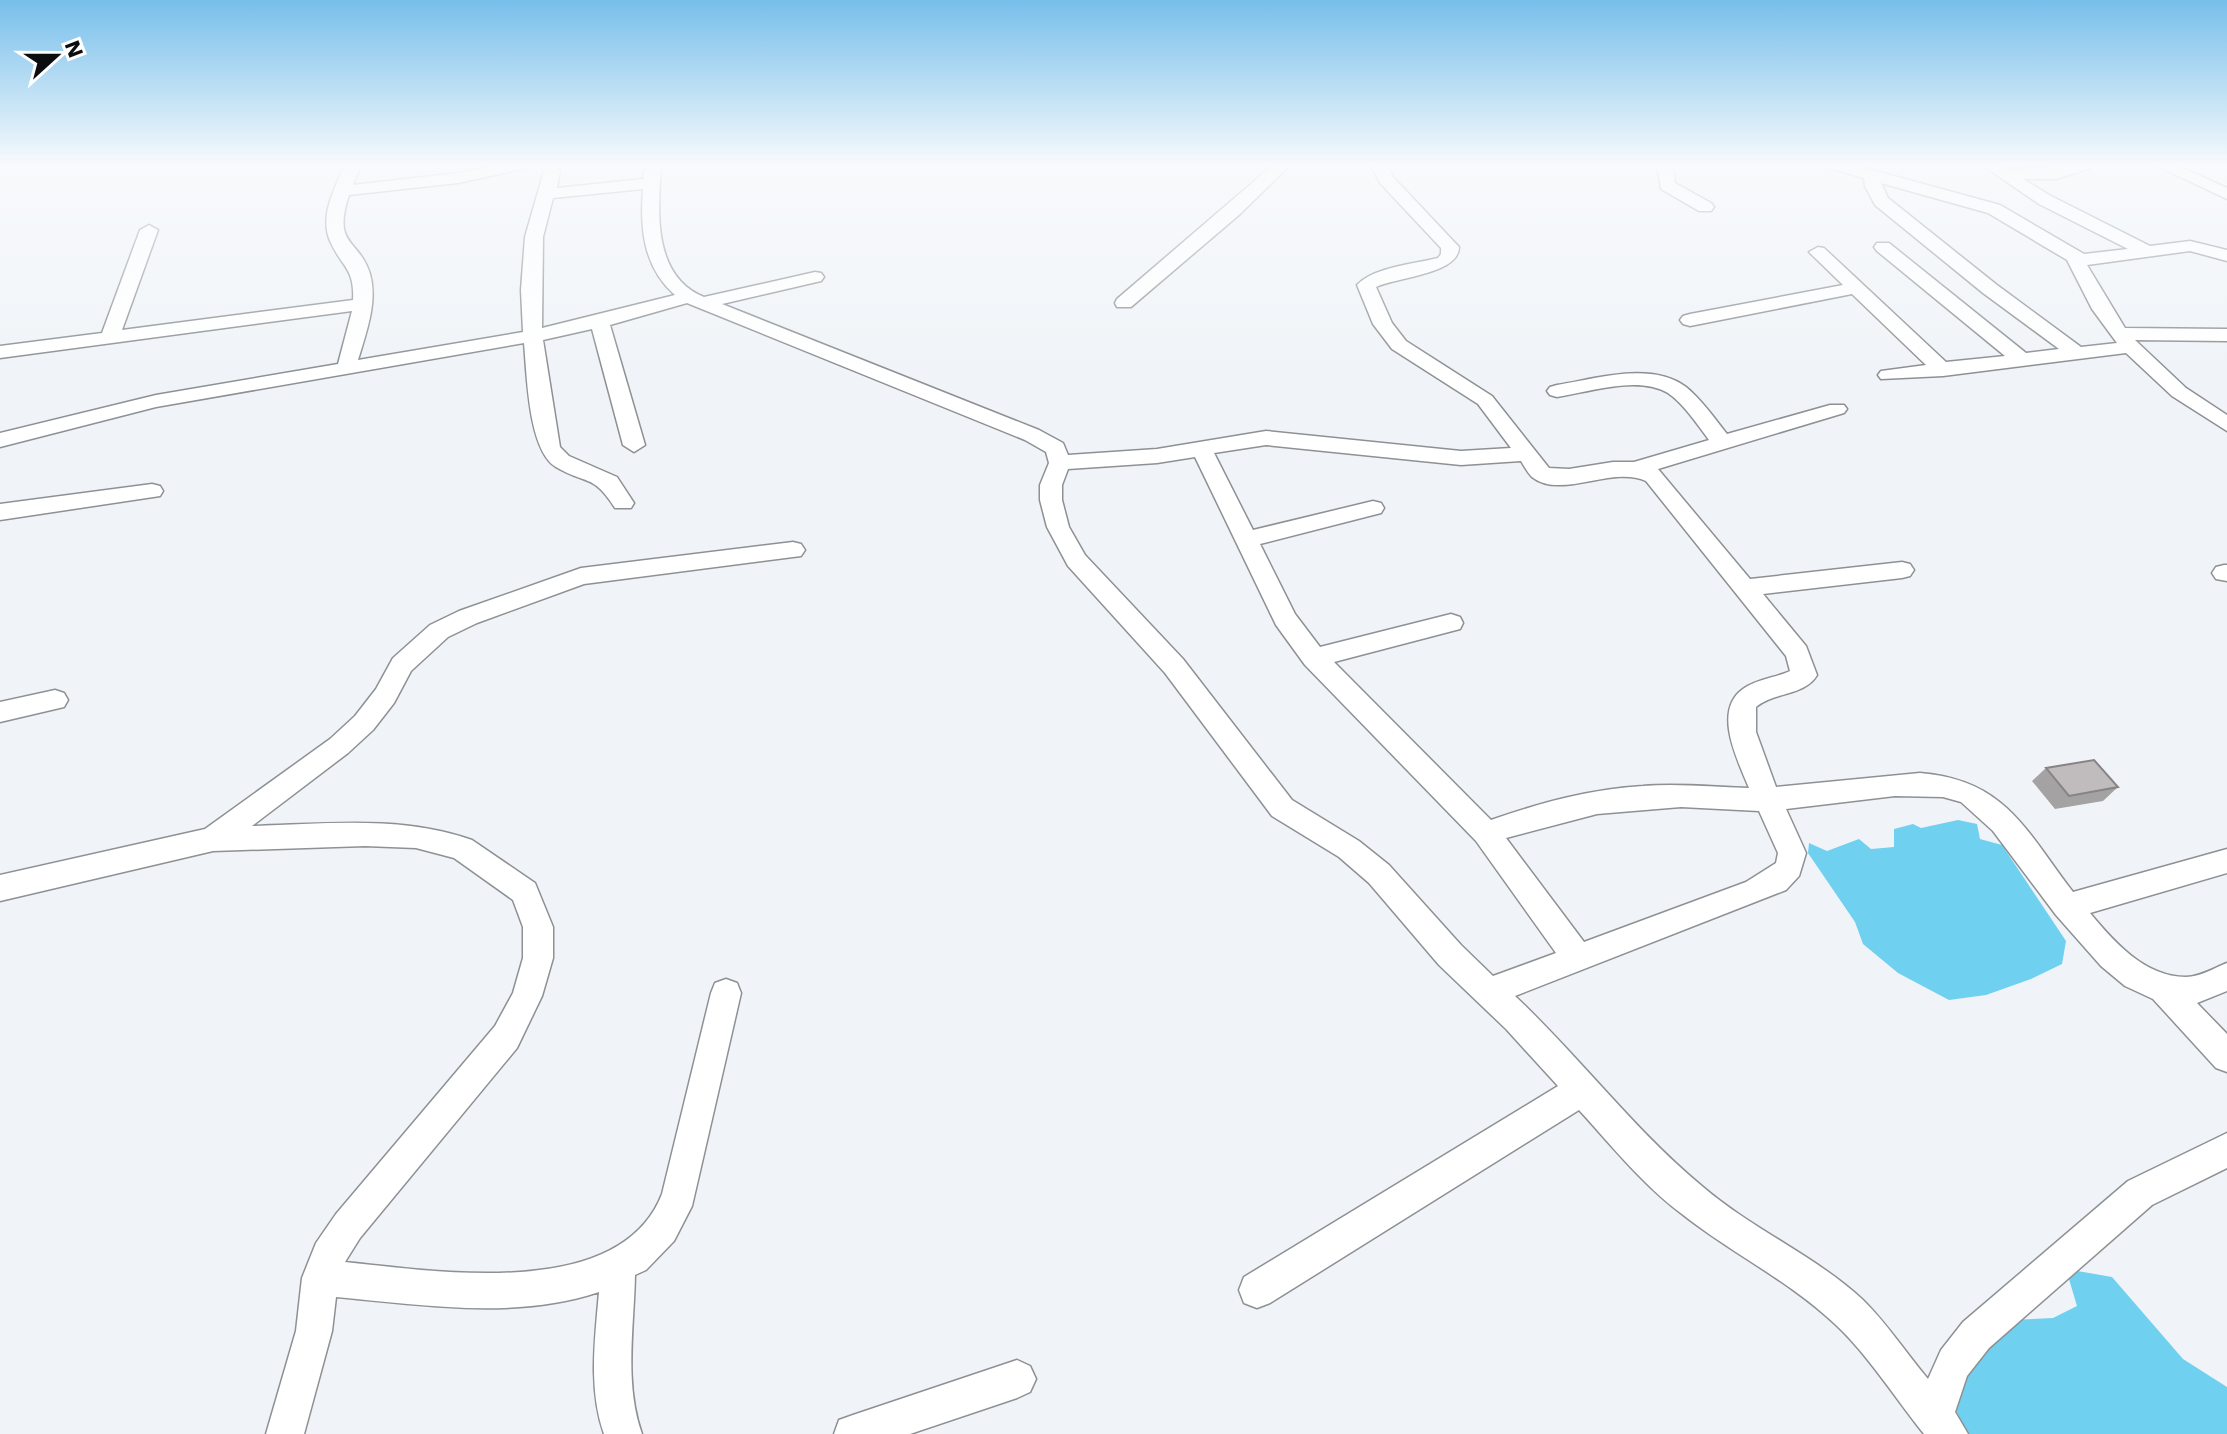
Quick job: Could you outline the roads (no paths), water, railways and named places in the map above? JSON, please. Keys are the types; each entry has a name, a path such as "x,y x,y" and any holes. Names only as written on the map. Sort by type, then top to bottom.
{"street":[{"path":"110,336 148,232"},
{"path":"337,232 338,241 360,272 362,304 346,369"},
{"path":"535,232 531,284 533,336 549,448 554,458 565,465 608,481 623,503"},
{"path":"653,232 656,257 667,279 695,300 1032,435 1055,448 1060,463 1051,485 1051,500 1067,544 1088,576 1174,666 1282,808 1349,849 1379,874 1450,955 1639,1151 1691,1200 1754,1246 1808,1279 1850,1313 1942,1426"},
{"path":"1124,303 1205,232"},
{"path":"1438,232 1450,247 1450,255 1444,262 1431,268 1370,281 1366,285 1372,303 1399,345 1485,400 1508,426 1541,473 1554,478 1641,467 1837,409"},
{"path":"1919,232 2078,354"},
{"path":"2032,232 2075,258 2091,260 2190,246 2227,256"},
{"path":"2109,232 2151,253"},
{"path":"1883,247 2024,361"},
{"path":"1818,252 1943,370"},
{"path":"2075,258 2098,308 2124,340 2180,394 2227,424"},
{"path":"0,440 156,401 533,336 815,277"},
{"path":"1690,320 1857,288"},
{"path":"0,352 362,304"},
{"path":"599,321 634,445"},
{"path":"1888,375 2078,354 2124,340 2227,335"},
{"path":"1557,391 1637,380 1664,383 1677,390 1723,443"},
{"path":"1060,463 1202,450 1246,441 1285,438 1461,458 1525,454"},
{"path":"1202,450 1285,619 1314,658 1486,833 1577,957"},
{"path":"1489,992 1756,891 1787,875 1792,866 1792,853 1744,744 1739,721 1742,704 1755,694 1795,682 1804,675 1804,667 1797,653 1669,490 1641,467"},
{"path":"0,512 152,491"},
{"path":"1246,540 1373,508"},
{"path":"213,839 339,746 364,723 402,665 439,631 468,617 581,576 793,550"},
{"path":"1745,588 1902,570"},
{"path":"1314,658 1451,623"},
{"path":"0,712 55,700"},
{"path":"1486,833 1588,802 1669,796 1769,799 1920,785 1947,786 1967,792 2003,822 2092,938 2116,961 2163,988 2227,1057"},
{"path":"0,888 213,839 365,834 416,836 462,848 525,892 538,927 538,958 527,996 506,1037 348,1226 329,1256 320,1278 314,1331 285,1434"},
{"path":"2067,907 2227,861"},
{"path":"2163,988 2186,991 2227,977"},
{"path":"320,1278 438,1287 538,1290 579,1281 618,1266 645,1248 663,1228 678,1196 726,993"},
{"path":"1257,1290 1581,1090"},
{"path":"1942,1426 1946,1379 1958,1353 1976,1335 2140,1193 2227,1150"},
{"path":"618,1266 614,1382 616,1421 623,1434"},
{"path":"853,1434 1017,1379"}],"water":[{"path":"1958,820 1977,824 1980,839 2002,845 2066,941 2062,964 1986,995 1949,1000 1898,973 1863,944 1855,922 1808,853 1809,843 1827,851 1859,839 1871,849 1894,847 1894,829 1913,824 1921,828"},
{"path":"2066,1269 2112,1277 2183,1359 2227,1387 2227,1434 1967,1434 1949,1395 1970,1356 2000,1340 2010,1320 2053,1318 2077,1306"}]}
